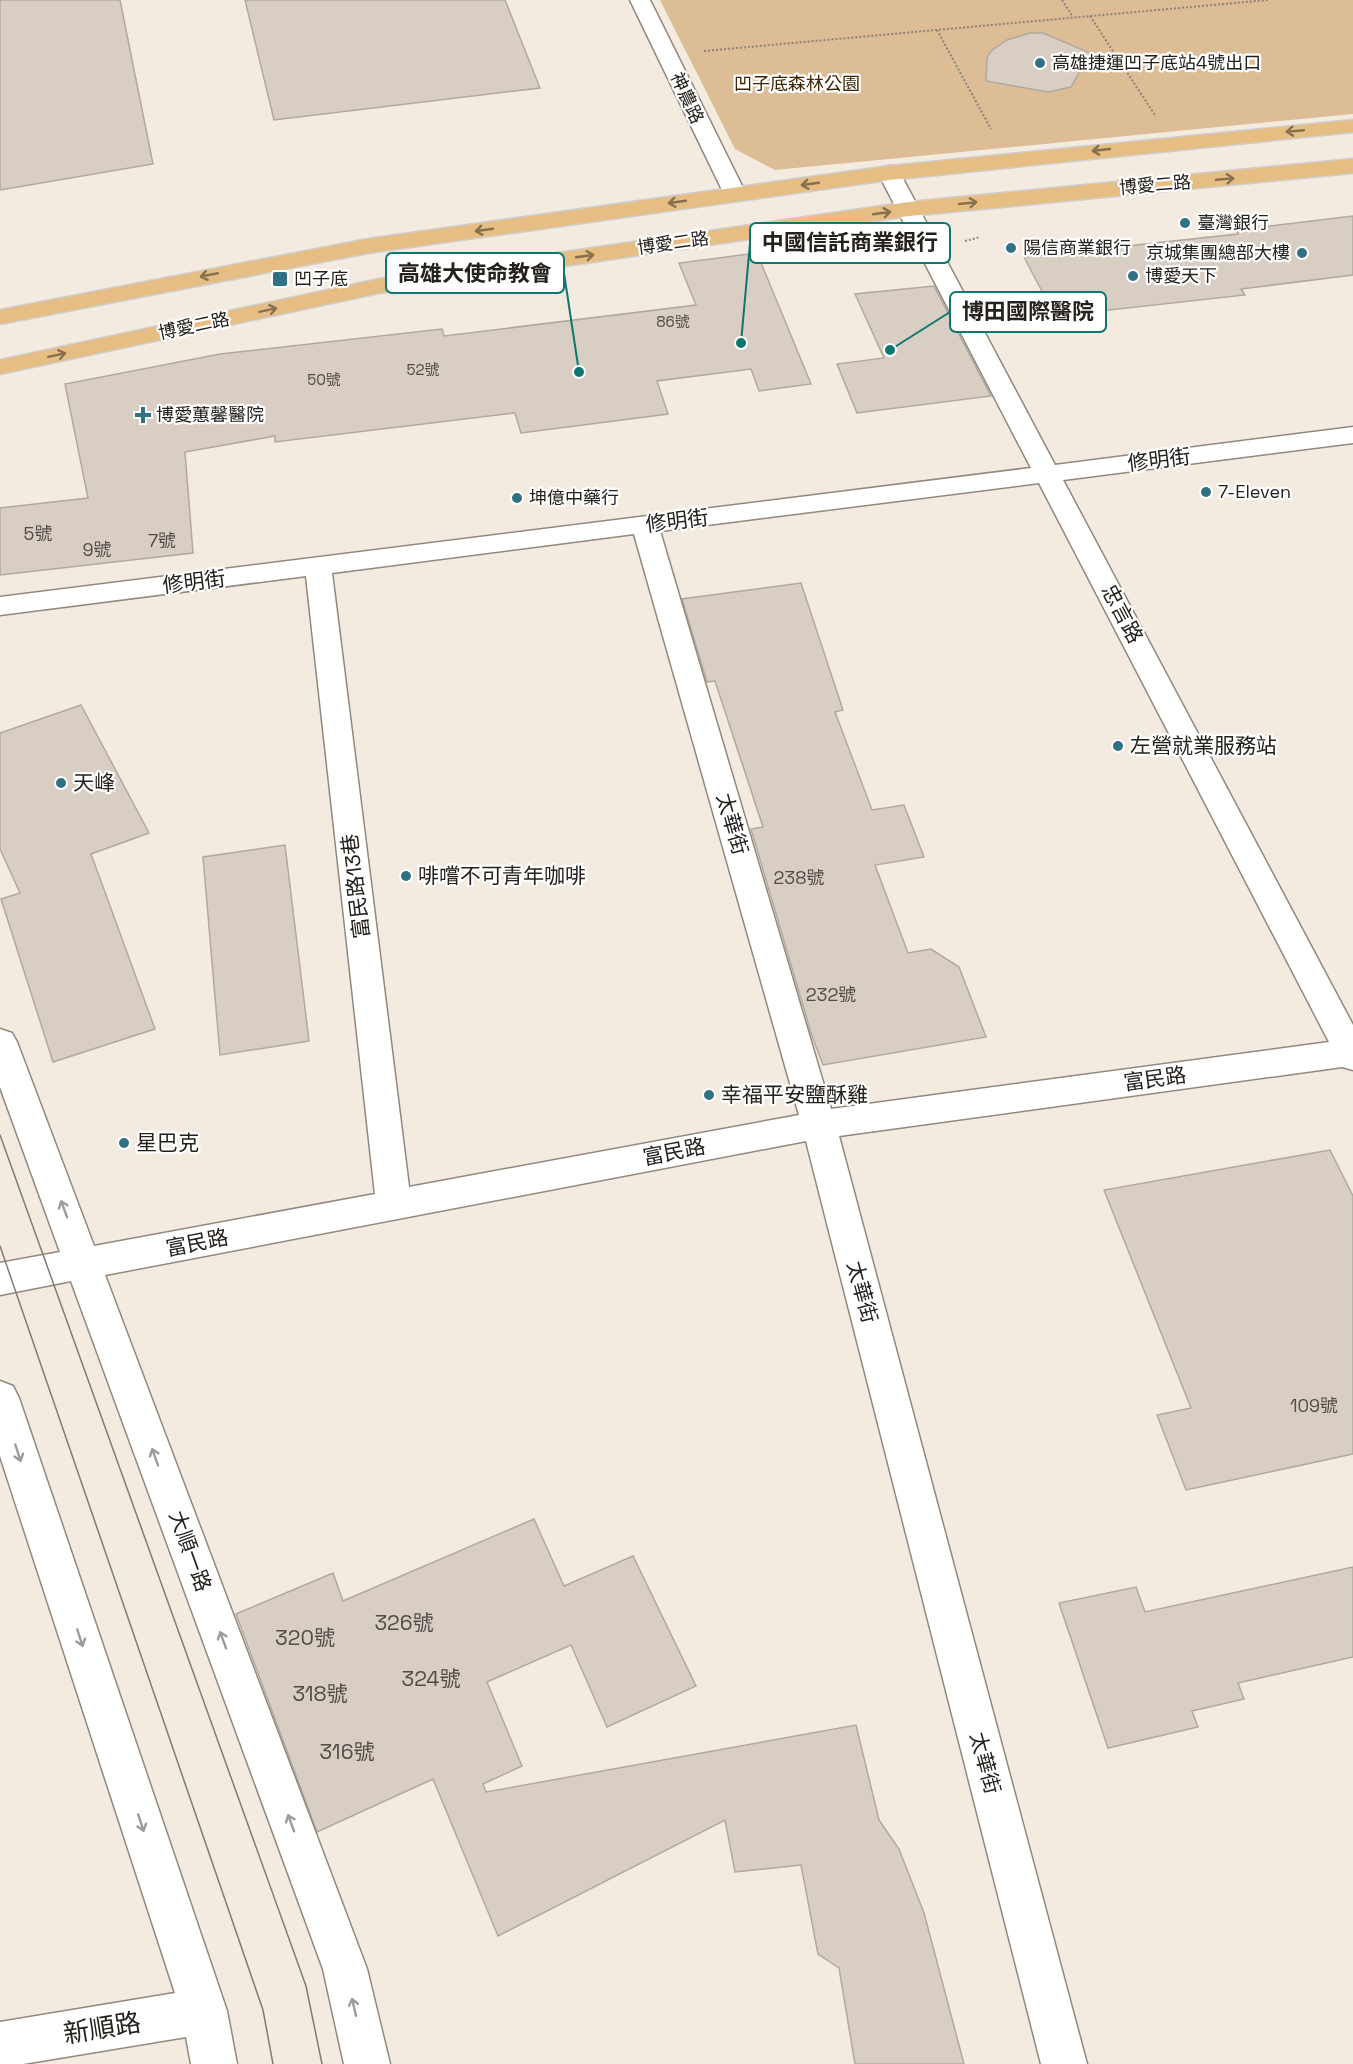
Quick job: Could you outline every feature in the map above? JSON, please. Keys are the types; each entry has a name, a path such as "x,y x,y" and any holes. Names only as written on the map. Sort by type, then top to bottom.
{"main road":[{"name":"博愛二路","path":"0,316 368,246 735,194 889,173 1353,126"},
{"name":"博愛二路","path":"0,367 379,286 909,209 1353,166"}],"street":[{"name":"神農路","path":"640,0 735,194"},
{"name":"忠言路","path":"889,173 1352,1053"},
{"name":"修明街","path":"0,606 1353,435"},
{"name":"太華街","path":"645,525 819,1125 1064,2064"},
{"name":"富民路13巷","path":"318,566 394,1205"},
{"name":"大順一路","path":"0,1042 345,1969 367,2064"},
{"name":"富民路","path":"0,1280 819,1125 1352,1053"},
{"path":"0,1398 204,2011 214,2064"},
{"name":"新順路","path":"0,2045 204,2011"}],"path":[{"path":"1062,0 1073,17"},
{"path":"699,52 1268,0"},
{"path":"1089,16 1161,123"},
{"path":"937,30 992,130"}],"green space":[{"name":"凹子底森林公園","path":"660,0 1353,0 1353,114 775,170 735,149"}],"building":[{"path":"0,0 120,0 153,164 0,190"},
{"path":"245,0 505,0 540,88 274,120"},
{"name":"高雄捷運凹子底站4號出口","path":"1030,33 1043,33 1090,53 1071,87 1048,92 986,81 987,58 991,51 1007,40"},
{"name":"博愛天下","path":"1353,216 1353,275 1241,289 1245,295 1055,316 1024,257 1238,234 1236,230"},
{"path":"757,253 811,384 759,391 751,369 657,381 668,414 521,433 515,413 275,442 275,436 185,452 193,553 0,575 0,508 88,498 65,384 220,354 442,329 444,336 696,305 679,263"},
{"path":"934,286 991,396 857,413 837,364 884,358 855,294"},
{"path":"801,583 843,710 835,712 872,810 904,805 924,857 875,865 908,953 931,949 959,967 986,1037 823,1065 812,1036 751,829 763,827 715,681 707,682 682,599"},
{"path":"81,705 149,833 91,854 155,1029 53,1062 1,899 20,893 0,849 0,733"},
{"path":"285,845 309,1041 220,1055 203,857"},
{"path":"1330,1150 1353,1196 1353,1454 1186,1490 1157,1415 1191,1408 1104,1190"},
{"path":"534,1519 564,1586 633,1556 696,1686 607,1727 571,1645 487,1682 522,1766 483,1784 486,1792 856,1725 879,1820 899,1849 924,1913 964,2064 855,2064 839,1968 818,1954 801,1865 735,1872 725,1820 498,1936 433,1779 317,1832 236,1614 333,1573 343,1601"},
{"path":"1353,1567 1353,1657 1238,1683 1244,1699 1192,1711 1198,1727 1108,1748 1059,1603 1136,1587 1145,1612"}],"tram line":[{"path":"0,1135 306,1986 322,2064"},
{"path":"0,1246 263,2010 273,2064"}],"place":[{"name":"高雄捷運凹子底站4號出口","path":"1040,63"},
{"name":"臺灣銀行","path":"1185,223"},
{"name":"陽信商業銀行","path":"1011,248"},
{"name":"京城集團總部大樓","path":"1302,253"},
{"name":"博愛天下","path":"1133,276"},
{"name":"凹子底","path":"280,279"},
{"name":"中國信託商業銀行","path":"741,343"},
{"name":"博田國際醫院","path":"890,350"},
{"name":"高雄大使命教會","path":"579,372"},
{"name":"博愛蕙馨醫院","path":"143,415"},
{"name":"7-Eleven","path":"1206,492"},
{"name":"坤億中藥行","path":"517,498"},
{"name":"左營就業服務站","path":"1118,746"},
{"name":"天峰","path":"61,783"},
{"name":"啡嚐不可青年咖啡","path":"406,876"},
{"name":"幸福平安鹽酥雞","path":"709,1095"},
{"name":"星巴克","path":"124,1143"}]}
